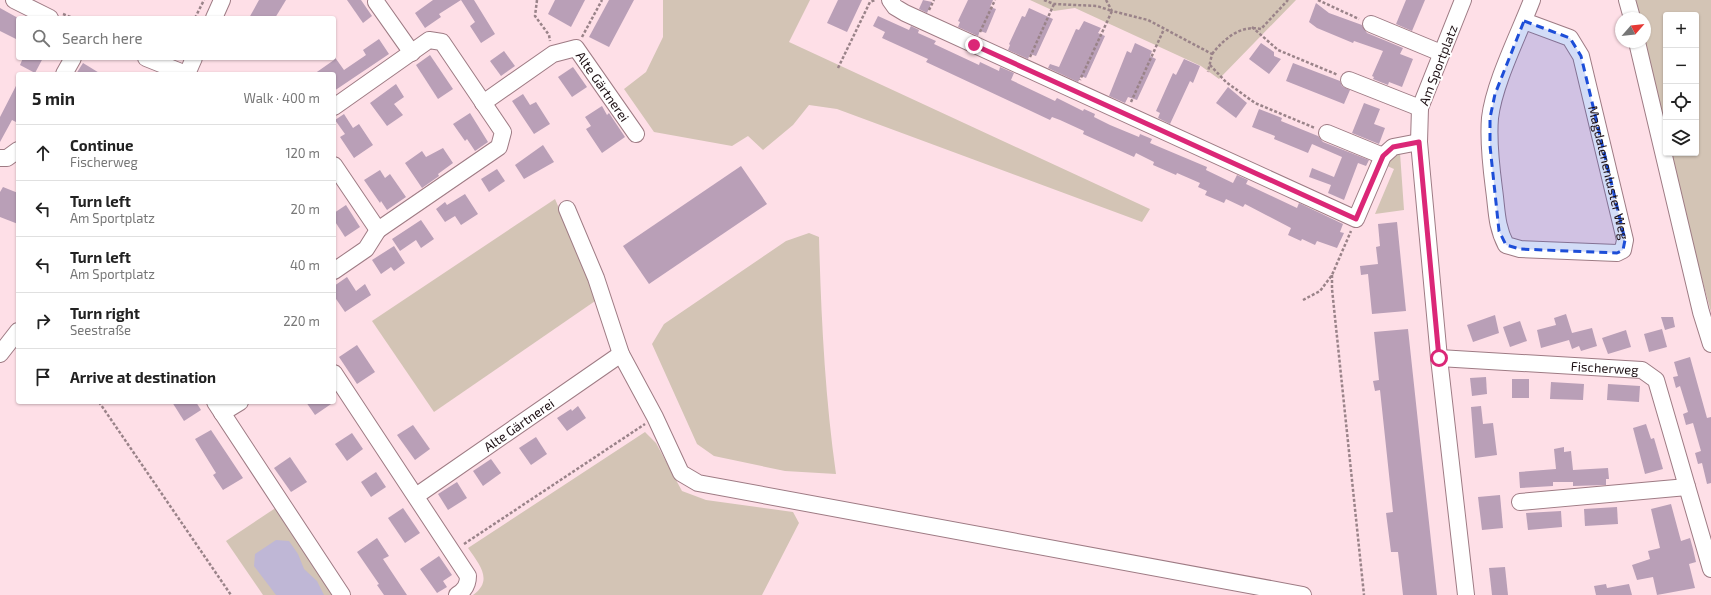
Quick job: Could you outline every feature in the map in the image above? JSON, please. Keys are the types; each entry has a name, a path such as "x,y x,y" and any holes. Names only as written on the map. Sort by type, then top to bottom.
{"street":[{"path":"14,0 46,16"},
{"path":"215,16 222,0"},
{"path":"890,0 895,7 905,13 1356,219 1383,156 1393,147 1419,142 1439,358 1466,595"},
{"name":"Am Sportplatz","path":"1419,142 1420,108 1463,0"},
{"name":"Magdalenenluster Weg","path":"1524,21 1570,38 1581,56 1625,240 1623,250 1617,253 1520,249 1506,245 1499,231 1490,146 1490,118 1495,94 1532,0"},
{"path":"1627,0 1630,12"},
{"path":"376,2 412,53"},
{"path":"1371,24 1441,54"},
{"path":"336,106 429,40 442,42 503,132 499,147 378,230 366,249 336,270"},
{"name":"Alte Gärtnerei","path":"483,102 553,54 576,48 636,134"},
{"path":"1638,48 1701,312 1711,344"},
{"path":"65,72 72,60"},
{"path":"151,60 181,72"},
{"path":"187,72 193,60"},
{"path":"1349,80 1420,108"},
{"path":"1328,133 1383,156"},
{"path":"0,158 7,158 16,151"},
{"path":"336,168 378,230"},
{"path":"567,209 596,278 621,354 655,417 681,473 698,483 1303,595"},
{"path":"0,354 16,334"},
{"name":"Alte Gärtnerei","path":"416,496 621,354"},
{"name":"Fischerweg","path":"1439,358 1642,370 1656,380 1711,568"},
{"path":"336,376 453,551 468,576 468,583 463,591 457,595"},
{"path":"233,404 219,408 342,595"},
{"path":"1520,502 1687,487"}],"path":[{"path":"196,16 204,0"},
{"path":"537,0 535,16 549,35 553,54"},
{"path":"576,48 602,0"},
{"path":"838,68 870,2 874,0"},
{"path":"974,45 995,0"},
{"path":"1044,0 1054,4 1097,6 1148,20 1212,54"},
{"path":"1106,0 1112,11"},
{"path":"1208,72 1212,54 1233,33 1252,27 1261,29 1288,0"},
{"path":"1318,0 1371,24"},
{"path":"1025,68 1054,4"},
{"path":"1075,91 1112,11"},
{"path":"1252,27 1278,50 1349,80"},
{"path":"1126,114 1164,29"},
{"path":"1210,65 1226,82 1255,103 1328,133"},
{"path":"1303,300 1320,291 1332,275 1356,219"},
{"path":"1332,275 1332,289 1364,595"},
{"path":"100,404 230,595"},
{"path":"453,551 655,417"}],"highlighted area":[{"path":"1524,21 1570,38 1581,56 1625,240 1623,250 1617,253 1520,249 1506,245 1499,231 1490,146 1490,118 1495,94"}],"shaded area":[{"path":"663,0 810,0 789,42 1150,209 1142,222 837,109 809,105 793,125 763,150 748,136 732,146 654,132 624,89 646,72 663,37"},
{"path":"1030,0 1296,0 1219,79 1201,66 1075,8 1054,11"},
{"path":"1635,0 1711,0 1711,312 1672,156 1699,156 1699,12 1663,12 1663,118 1646,48 1651,48 1651,12 1638,12"},
{"path":"1400,153 1404,210 1375,214 1394,169 1385,165 1390,156"},
{"path":"555,199 598,299 434,412 372,321"},
{"path":"809,233 819,237 824,356 836,474 785,471 714,456 697,444 652,344 664,324 786,241"},
{"path":"645,432 656,443 682,491 706,500 793,512 799,523 762,595 473,595 483,584 484,578 480,566 468,548"},
{"path":"277,507 335,595 263,595 226,541"},
{"path":"276,540 289,541 298,554 304,569 317,581 324,595 276,595 254,566 255,554"}],"building":[{"path":"259,0 286,0 276,16 250,16"},
{"path":"347,0 361,0 372,16 363,23"},
{"path":"433,0 461,0 439,14 441,17 425,28 415,13"},
{"path":"461,0 474,0 495,34 481,43 470,26 475,22"},
{"path":"555,0 585,0 571,27 548,14"},
{"path":"609,0 634,0 609,47 589,37"},
{"path":"838,0 862,0 847,32 827,23"},
{"path":"923,0 932,2 927,13 919,9"},
{"path":"968,0 993,0 990,7 996,9 986,33 980,31 978,36 958,27 960,22 958,21"},
{"path":"1406,0 1425,0 1412,31 1396,24"},
{"path":"1316,3 1329,13 1362,25 1367,33 1403,48 1400,54 1413,59 1402,87 1389,82 1388,85 1373,79 1374,77 1372,76 1383,51 1354,41 1353,43 1317,28 1309,22"},
{"path":"0,8 16,17 16,39 0,31"},
{"path":"1029,8 1053,19 1036,56 1030,54 1028,59 1008,50 1009,44 1022,16 1025,17"},
{"path":"878,16 909,30 911,26 919,30 918,33 936,41 934,44 979,65 980,62 999,71 1000,67 1014,73 1011,80 1055,101 1057,98 1083,111 1084,109 1095,114 1094,117 1110,125 1139,137 1140,134 1152,139 1150,143 1207,167 1206,170 1233,183 1237,175 1248,180 1246,184 1297,208 1299,203 1343,224 1340,232 1344,233 1337,248 1317,241 1315,245 1302,239 1301,241 1288,235 1291,228 1245,204 1243,207 1226,199 1224,203 1205,195 1207,191 1198,187 1200,183 1153,165 1154,162 1136,153 1134,157 1083,134 1084,131 1060,120 1052,117 1050,120 926,62 928,59 882,38 885,32 873,26"},
{"path":"1084,21 1101,28 1098,33 1105,36 1086,78 1081,76 1078,82 1048,68 1050,64 1059,67 1076,29 1079,30"},
{"path":"379,39 389,54 336,90 336,72 317,72 336,59 344,70 366,55 363,50"},
{"path":"1135,43 1152,51 1150,56 1156,59 1137,100 1128,97 1125,103 1109,96 1127,51 1131,53"},
{"path":"1261,43 1274,52 1274,56 1281,59 1269,74 1249,59"},
{"path":"504,51 515,66 501,76 490,61"},
{"path":"430,55 453,89 438,99 416,65"},
{"path":"1184,59 1200,66 1193,83 1190,81 1170,124 1158,118 1160,113 1156,111 1173,73 1176,75"},
{"path":"22,60 42,60 36,72 20,65"},
{"path":"83,63 98,72 77,72"},
{"path":"1293,63 1340,81 1342,86 1350,90 1344,104 1286,81"},
{"path":"573,67 587,87 572,97 558,77"},
{"path":"396,84 404,97 394,104 403,115 387,126 370,103"},
{"path":"16,86 16,122 12,120 0,142 0,117"},
{"path":"1228,87 1247,103 1236,118 1216,103"},
{"path":"523,94 530,105 536,102 550,124 534,134 512,101"},
{"path":"1364,103 1380,109 1374,124 1385,128 1379,144 1352,133"},
{"path":"602,106 607,115 609,113 625,137 602,153 586,129 591,126 585,117"},
{"path":"1259,109 1282,118 1281,121 1318,136 1323,142 1369,160 1366,166 1358,163 1344,200 1328,193 1331,185 1309,177 1312,168 1334,177 1342,157 1312,144 1308,153 1274,139 1275,136 1252,127"},
{"path":"470,113 488,142 475,151 467,139 465,141 453,124"},
{"path":"344,114 353,128 359,124 373,145 354,158 340,137 345,134 336,119"},
{"path":"543,145 554,162 524,179 515,165"},
{"path":"443,148 453,163 438,174 439,176 422,188 405,163 422,151 426,157"},
{"path":"741,166 767,204 649,284 623,246"},
{"path":"497,169 505,181 489,192 481,179"},
{"path":"380,170 385,178 390,174 406,197 387,210 381,201 380,203 364,180"},
{"path":"3,187 16,192 16,223 0,217 0,192"},
{"path":"465,194 478,214 461,225 455,216 445,222 436,209 445,202 447,205"},
{"path":"346,205 360,227 345,237 336,223 336,212"},
{"path":"421,220 434,239 421,248 416,240 400,251 392,239"},
{"path":"1397,222 1406,311 1372,314 1368,274 1361,275 1360,266 1378,264 1376,247 1380,246 1378,224"},
{"path":"394,246 405,263 394,271 391,267 381,274 372,260"},
{"path":"347,277 356,291 365,284 371,295 345,312 336,299 336,285"},
{"path":"1566,314 1572,333 1592,328 1597,346 1581,351 1579,346 1572,349 1569,340 1541,348 1537,330 1556,325 1554,318"},
{"path":"1495,315 1499,333 1473,342 1467,325"},
{"path":"1661,317 1673,317 1675,327 1665,330"},
{"path":"1520,321 1527,341 1510,347 1503,327"},
{"path":"1408,329 1437,595 1403,595 1398,552 1391,552 1386,513 1393,512 1380,390 1375,391 1373,381 1379,380 1374,332"},
{"path":"1662,329 1667,347 1649,352 1644,334"},
{"path":"1626,330 1631,347 1608,354 1602,338"},
{"path":"357,345 375,372 357,384 339,357"},
{"path":"1690,357 1707,418 1711,417 1711,483 1707,484 1702,463 1698,464 1695,453 1701,451 1693,423 1686,425 1683,414 1688,412 1680,386 1676,388 1673,377 1678,376 1674,362"},
{"path":"1486,377 1487,394 1472,396 1470,378"},
{"path":"1512,379 1529,379 1529,398 1512,398"},
{"path":"1551,382 1584,384 1583,400 1550,399"},
{"path":"1608,384 1640,386 1639,402 1607,400"},
{"path":"173,404 197,404 201,410 184,421"},
{"path":"307,404 331,404 315,415"},
{"path":"578,406 586,418 567,431 557,418 571,409 572,411"},
{"path":"1481,406 1483,424 1493,423 1497,455 1475,458 1471,407"},
{"path":"1646,424 1651,439 1654,438 1663,469 1645,474 1633,428"},
{"path":"413,425 430,449 415,460 397,435"},
{"path":"211,430 243,478 223,490 213,475 216,473 195,439"},
{"path":"352,433 363,449 347,461 335,444"},
{"path":"536,437 547,454 531,465 519,448"},
{"path":"1564,447 1564,452 1571,451 1573,470 1608,468 1609,479 1606,479 1606,485 1573,486 1573,482 1553,482 1553,486 1520,488 1519,472 1556,469 1554,449"},
{"path":"290,457 307,482 291,492 274,468"},
{"path":"491,459 501,473 483,486 473,471"},
{"path":"376,472 386,487 371,497 361,482"},
{"path":"457,482 467,498 448,510 438,494"},
{"path":"1500,495 1503,528 1482,530 1478,497"},
{"path":"1671,504 1681,541 1690,538 1696,562 1689,564 1695,588 1657,595 1653,577 1637,580 1632,565 1650,559 1648,551 1660,548 1651,509"},
{"path":"1617,507 1618,524 1585,526 1584,509"},
{"path":"403,508 420,533 405,543 388,518"},
{"path":"1561,511 1562,527 1528,530 1526,513"},
{"path":"377,538 389,556 383,559 407,595 384,595 377,585 379,584 357,552"},
{"path":"439,556 452,575 443,581 447,587 437,593 420,569"},
{"path":"1505,567 1508,595 1492,595 1489,568"},
{"path":"1606,584 1607,588 1629,584 1632,595 1596,595 1594,586"}],"route":[{"path":"974,45 1356,219 1383,156 1393,147 1419,142 1439,358"}]}
